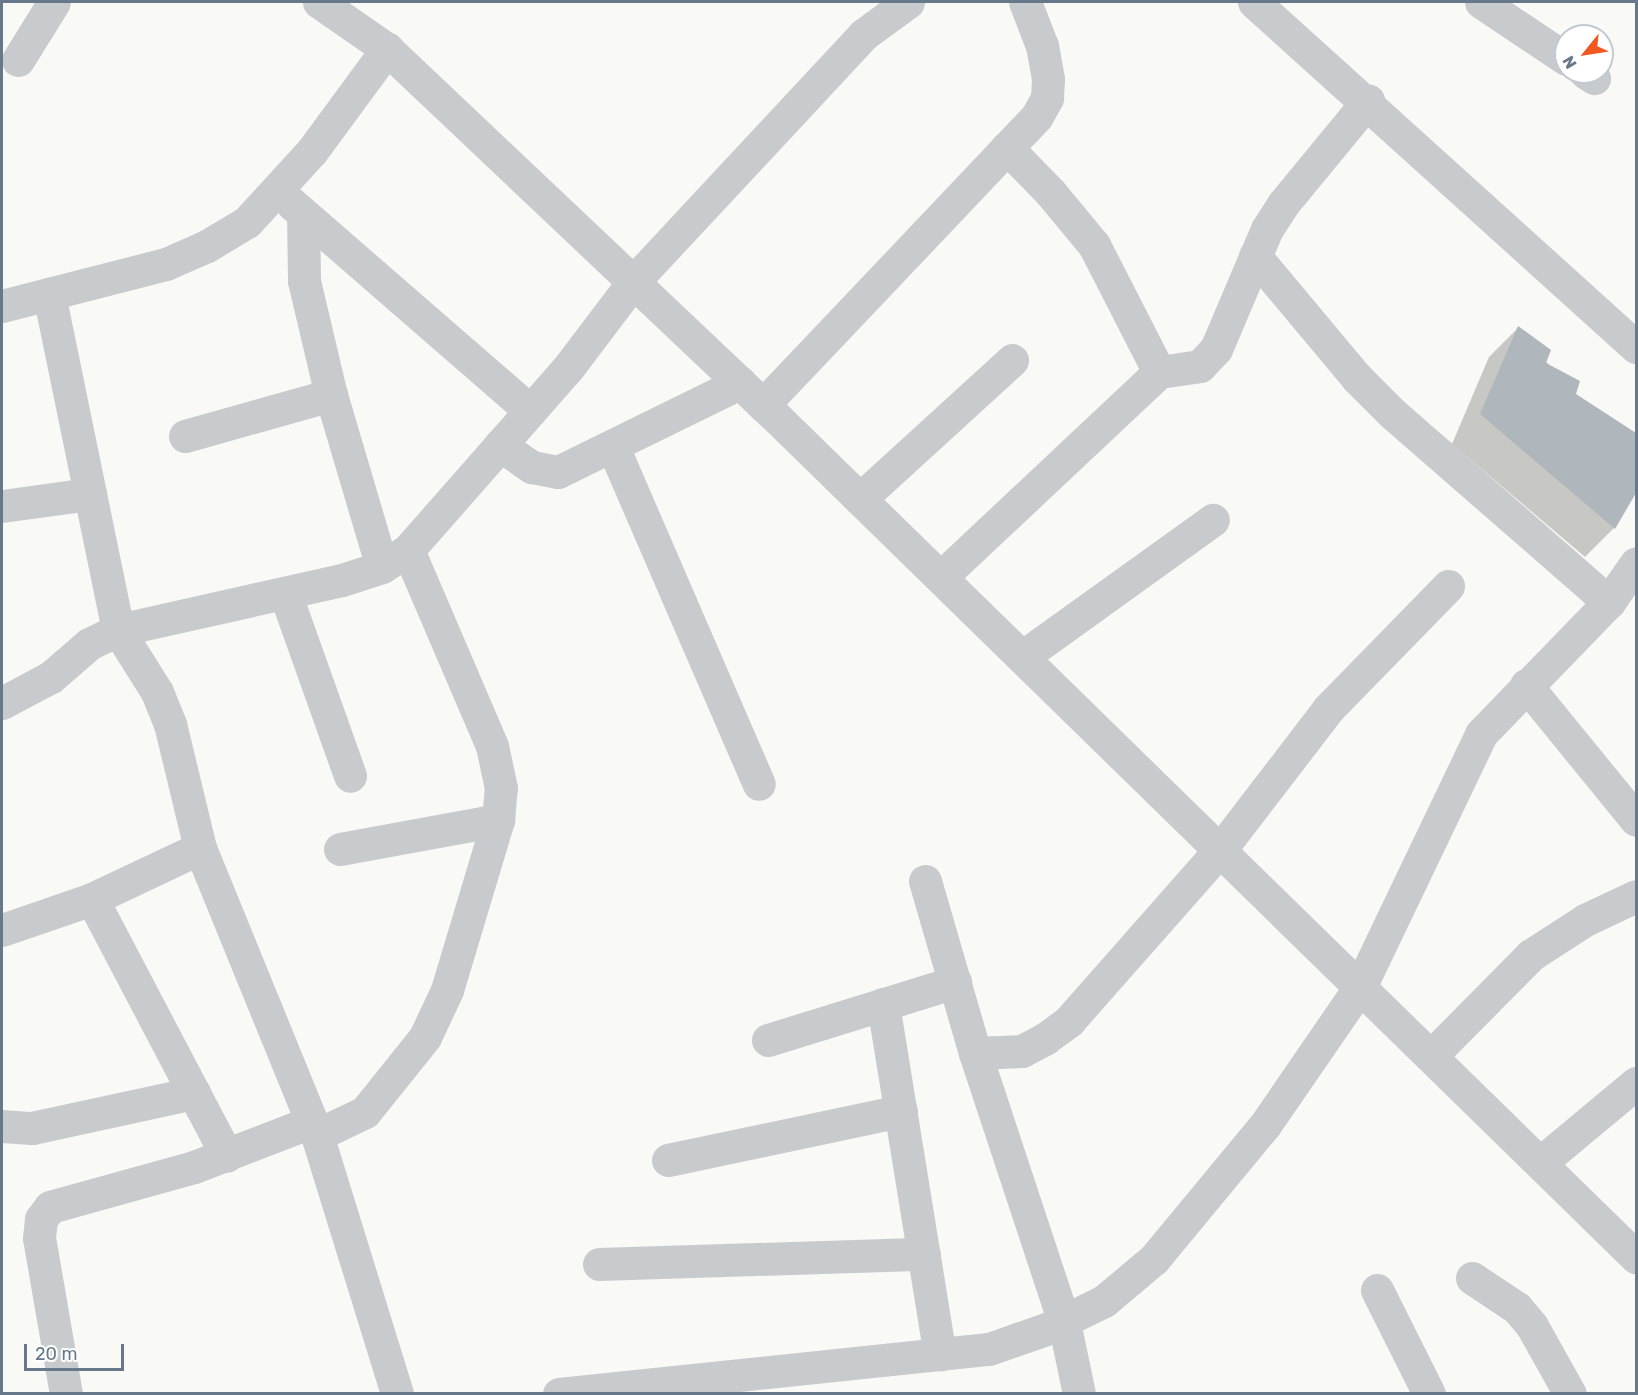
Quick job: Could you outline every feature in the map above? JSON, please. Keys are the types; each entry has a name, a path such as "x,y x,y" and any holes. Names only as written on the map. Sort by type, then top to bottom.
{"street":[{"path":"18,60 54,2"},
{"path":"319,2 387,49 751,394 1636,1257"},
{"path":"2,704 51,677 89,644 118,630 285,593 395,558 530,411 633,282 863,35 908,2"},
{"path":"500,445 546,473 572,468 613,447 751,394 1007,148 1037,116 1047,98 1048,79 1042,46 1025,2"},
{"path":"1254,2 1368,101 1636,347"},
{"path":"1481,2 1554,51"},
{"path":"2,306 166,264 207,246 247,222 278,192 387,49"},
{"path":"941,578 1159,372 1200,366 1216,349 1255,256 1283,204 1368,101"},
{"path":"1007,148 1050,192 1094,244 1159,372"},
{"path":"278,192 530,411"},
{"path":"66,1394 39,1238 41,1219 50,1207 71,1199 227,1156 365,1112 425,1037 447,990 498,820 501,788 492,746 395,558 331,395 304,281 303,214"},
{"path":"559,1394 782,1381 940,1353 989,1349 1064,1322 1104,1301 1154,1259 1264,1125 1360,987 1460,771 1481,734 1526,685 1627,584 1392,413 1357,378 1255,256"},
{"path":"49,294 118,630 161,703 200,848 314,1128 397,1394"},
{"path":"860,499 1012,360"},
{"path":"185,436 331,395"},
{"path":"613,447 759,784"},
{"path":"2,506 90,494"},
{"path":"1022,657 1213,520"},
{"path":"975,1053 1022,1051 1069,1021 1220,850 1328,709 1448,586"},
{"path":"285,593 350,776"},
{"path":"1526,685 1636,820"},
{"path":"340,849 498,820"},
{"path":"2,930 92,899 200,848"},
{"path":"926,880 975,1053 1064,1322 1079,1394"},
{"path":"1431,1056 1531,956 1585,920 1636,896"},
{"path":"92,899 227,1156"},
{"path":"768,1040 955,982"},
{"path":"883,1005 940,1353"},
{"path":"1540,1163 1636,1083"},
{"path":"2,1126 32,1128 194,1093"},
{"path":"668,1160 901,1111"},
{"path":"599,1264 924,1254"},
{"path":"1472,1278 1517,1308 1532,1326 1570,1394"},
{"path":"1377,1290 1429,1394"}],"building":[{"path":"1518,326 1551,350 1546,363 1580,381 1576,394 1636,433 1636,493 1615,529 1480,414"}]}
